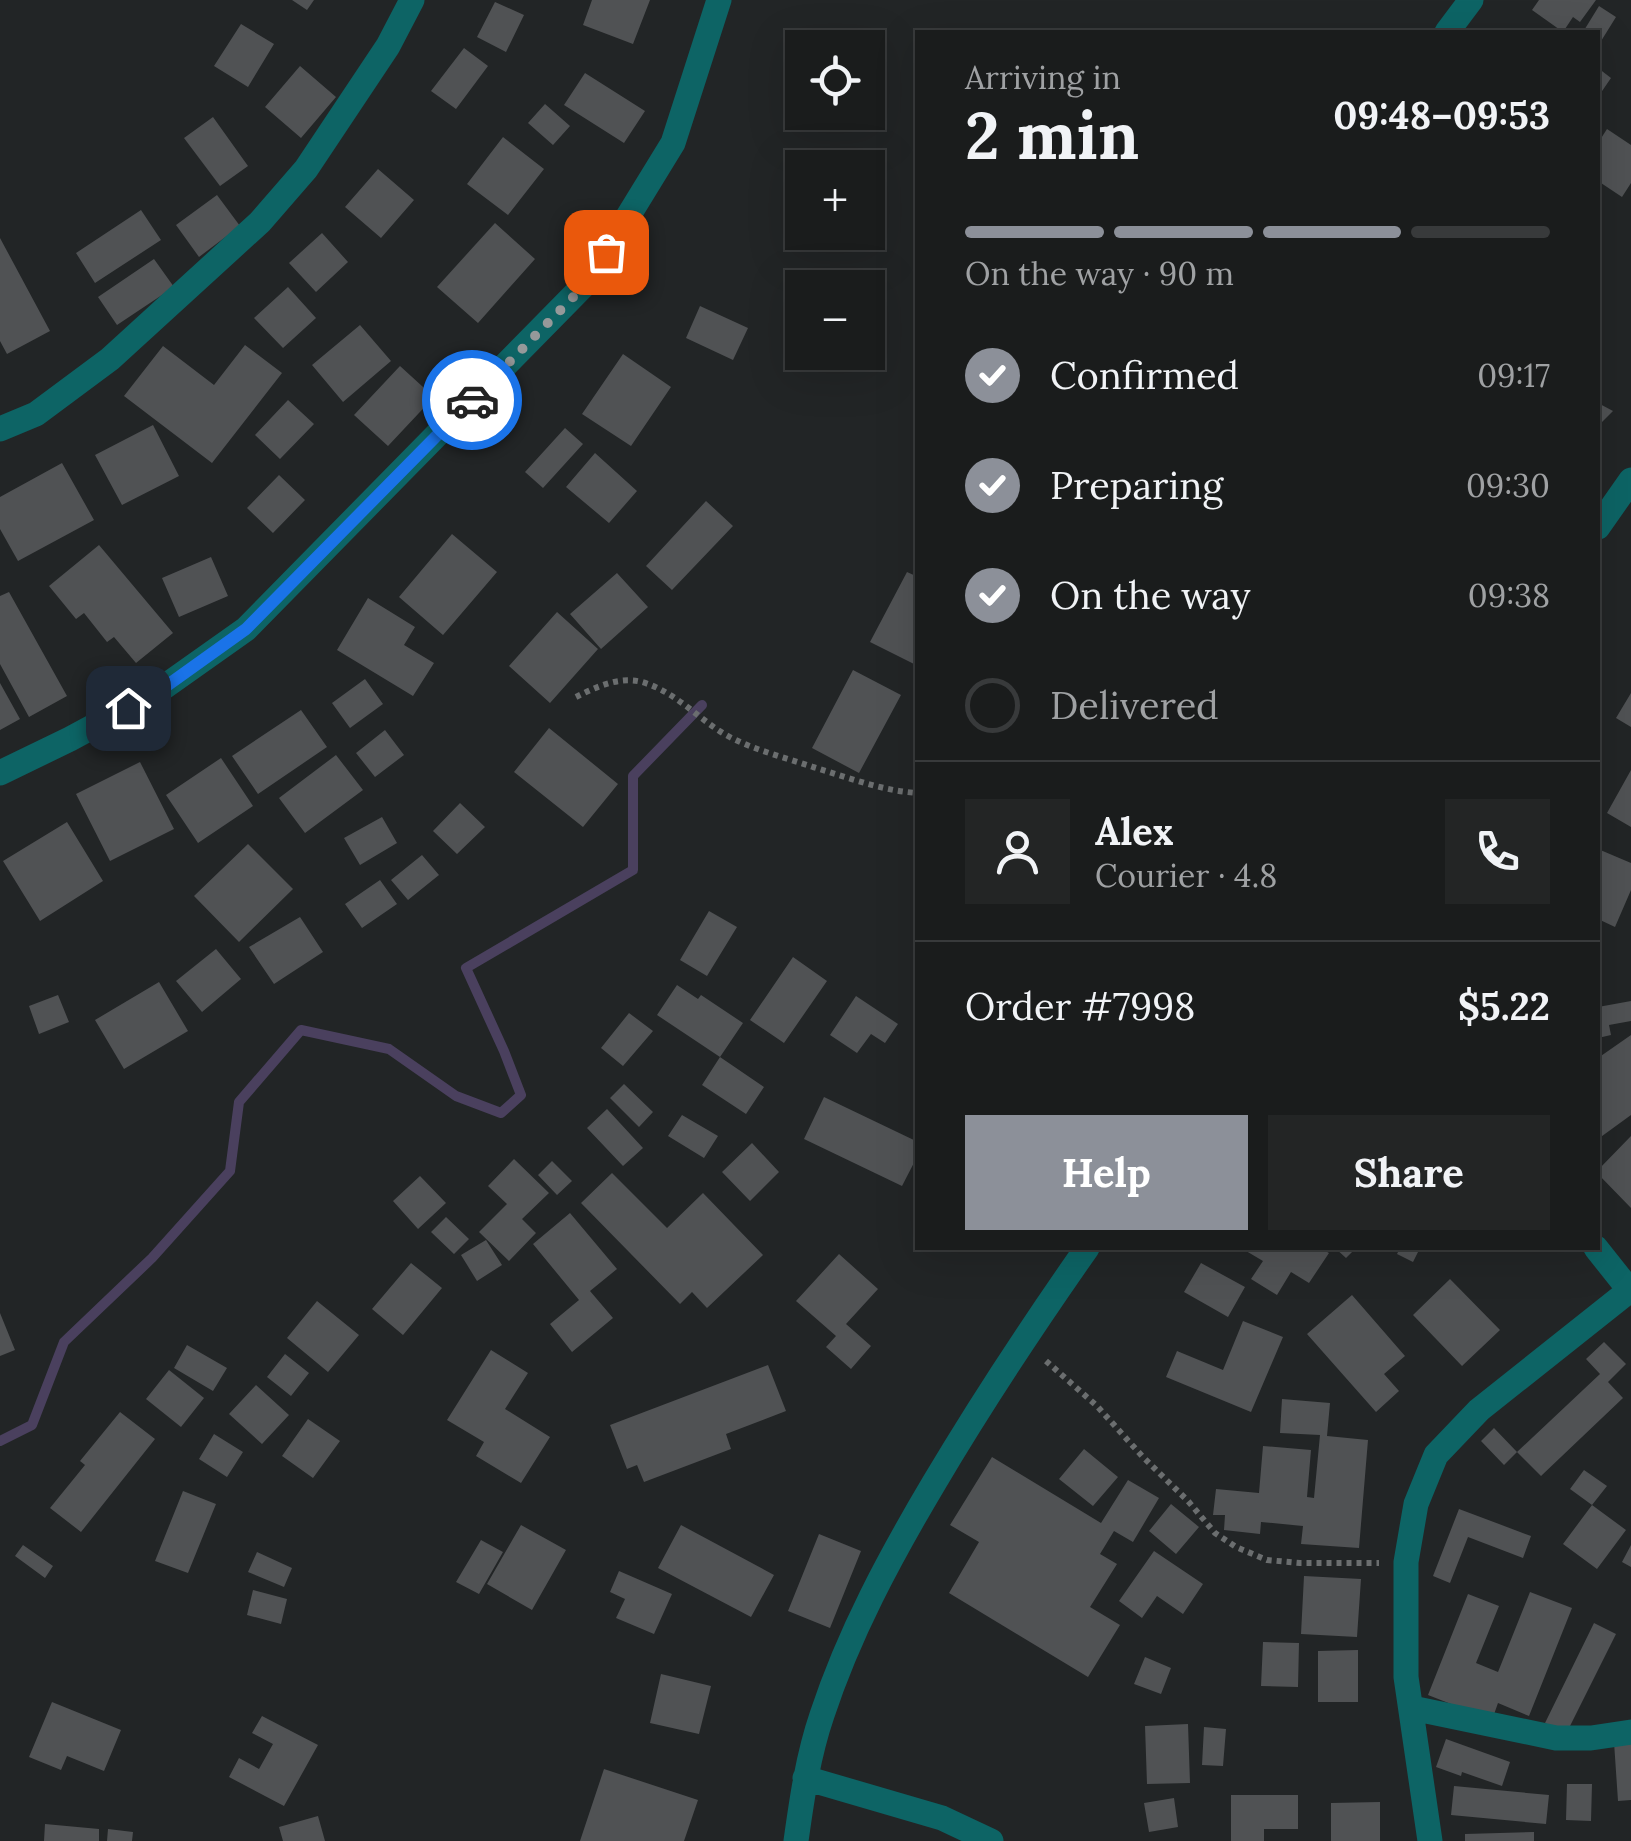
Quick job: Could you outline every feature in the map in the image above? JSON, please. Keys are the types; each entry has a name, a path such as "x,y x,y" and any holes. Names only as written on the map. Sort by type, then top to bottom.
{"street":[{"path":"0,429 36,414 110,359 260,222 306,169 380,59 412,0"},
{"path":"0,774 158,692 246,629 590,280 673,143 719,0"},
{"path":"1448,30 1471,0"},
{"path":"1600,524 1631,480"},
{"path":"796,1841 805,1778 821,1717 842,1658 890,1556 977,1410 1085,1250"},
{"path":"1430,1841 1406,1676 1406,1562 1416,1504 1436,1455 1478,1410 1631,1291 1598,1250"},
{"path":"1412,1708 1556,1738 1631,1732"},
{"path":"805,1778 942,1818 991,1841"}],"path":[{"path":"576,697 618,680 639,681 674,696 712,726 751,747 878,787 915,793"},
{"path":"1022,1340 1098,1406 1215,1533 1236,1547 1267,1560 1300,1563 1406,1562"}],"building":[{"path":"292,0 314,0 307,10"},
{"path":"592,0 650,0 633,44 583,25"},
{"path":"1539,0 1596,0 1580,22 1573,17 1564,30 1532,10"},
{"path":"495,2 524,15 506,52 477,37"},
{"path":"1599,6 1616,17 1600,43 1600,30 1584,30"},
{"path":"241,24 274,44 248,87 214,66"},
{"path":"464,48 488,66 456,109 431,91"},
{"path":"300,66 336,97 301,138 265,107"},
{"path":"1600,70 1611,78 1600,94"},
{"path":"585,73 645,111 624,143 564,105"},
{"path":"545,104 570,126 553,145 528,123"},
{"path":"213,117 248,166 220,186 184,138"},
{"path":"1607,129 1631,145 1631,183 1622,197 1600,182 1600,140"},
{"path":"503,137 544,169 508,215 467,184"},
{"path":"378,169 414,200 381,238 345,207"},
{"path":"217,195 240,226 199,257 176,225"},
{"path":"141,210 161,240 95,283 76,253"},
{"path":"495,223 535,259 478,323 437,287"},
{"path":"322,233 348,262 316,292 289,263"},
{"path":"0,238 50,331 7,354 0,341"},
{"path":"154,259 174,287 117,325 98,297"},
{"path":"288,287 316,318 283,348 254,318"},
{"path":"700,306 748,328 733,360 686,338"},
{"path":"360,325 391,361 343,402 312,365"},
{"path":"245,345 282,373 212,463 124,396 163,346 214,385"},
{"path":"623,354 671,387 631,446 582,414"},
{"path":"400,366 434,397 388,446 354,415"},
{"path":"288,400 314,424 280,459 255,435"},
{"path":"1600,404 1613,411 1600,422"},
{"path":"153,425 179,476 122,505 95,455"},
{"path":"565,428 583,444 543,488 525,472"},
{"path":"595,453 637,491 609,523 566,487"},
{"path":"62,463 94,520 18,561 0,529 0,497"},
{"path":"279,475 305,500 273,533 247,508"},
{"path":"706,501 733,526 672,590 646,566"},
{"path":"452,534 497,572 443,635 399,597"},
{"path":"99,545 173,633 136,663 114,637 107,642 84,613 76,619 49,586"},
{"path":"211,557 228,596 179,617 162,578"},
{"path":"907,572 915,576 915,664 870,642"},
{"path":"617,573 648,607 601,649 570,614"},
{"path":"9,592 67,696 29,717 0,664 0,596"},
{"path":"368,598 415,627 404,645 434,663 413,696 337,650"},
{"path":"557,612 598,649 550,703 509,666"},
{"path":"853,670 901,695 859,773 812,748"},
{"path":"365,679 383,704 350,728 332,703"},
{"path":"0,683 20,719 0,730"},
{"path":"1631,693 1631,727 1616,718"},
{"path":"301,710 327,747 258,794 232,756"},
{"path":"549,728 618,784 583,827 514,772"},
{"path":"385,730 404,755 375,777 356,753"},
{"path":"336,755 363,790 305,833 279,798"},
{"path":"221,758 253,806 198,843 166,795"},
{"path":"140,762 174,829 110,861 76,794"},
{"path":"1631,770 1631,827 1607,813"},
{"path":"460,803 485,827 457,854 433,831"},
{"path":"382,817 397,843 360,865 344,838"},
{"path":"67,822 103,881 40,921 3,861"},
{"path":"248,844 293,889 239,942 194,896"},
{"path":"1600,850 1631,863 1631,890 1615,927 1600,920"},
{"path":"422,855 439,875 408,900 391,880"},
{"path":"380,880 397,904 362,928 345,904"},
{"path":"709,911 737,927 707,976 680,960"},
{"path":"300,917 323,952 274,984 249,947"},
{"path":"216,949 241,979 202,1012 176,981"},
{"path":"793,957 827,981 784,1043 750,1020"},
{"path":"159,982 188,1031 124,1069 95,1020"},
{"path":"677,985 698,999 701,995 743,1023 720,1057 657,1015"},
{"path":"58,995 69,1022 39,1034 29,1006"},
{"path":"856,996 898,1024 885,1043 871,1034 857,1053 830,1035"},
{"path":"1631,1001 1631,1021 1609,1025 1611,1035 1600,1038 1600,1007"},
{"path":"629,1013 653,1031 623,1066 601,1048"},
{"path":"1631,1035 1631,1115 1600,1138 1600,1057"},
{"path":"720,1057 764,1087 746,1114 702,1085"},
{"path":"624,1084 653,1112 639,1127 610,1098"},
{"path":"824,1097 915,1141 915,1161 902,1186 804,1139"},
{"path":"607,1109 643,1148 623,1166 587,1128"},
{"path":"682,1115 718,1136 704,1158 668,1136"},
{"path":"1631,1136 1631,1208 1600,1176 1600,1168"},
{"path":"752,1143 779,1172 750,1201 722,1172"},
{"path":"514,1159 549,1193 522,1219 536,1233 509,1261 479,1232 507,1204 488,1186"},
{"path":"552,1161 572,1181 557,1195 538,1175"},
{"path":"612,1173 667,1228 703,1193 763,1255 707,1308 692,1292 680,1304 581,1203"},
{"path":"420,1176 446,1203 418,1229 393,1201"},
{"path":"570,1213 617,1269 590,1291 613,1318 572,1352 550,1324 579,1300 533,1244"},
{"path":"446,1217 469,1239 454,1254 431,1232"},
{"path":"486,1240 502,1265 477,1281 461,1255"},
{"path":"1244,1250 1329,1253 1309,1283 1291,1272 1277,1295 1251,1279 1263,1261"},
{"path":"1337,1250 1354,1250 1346,1258"},
{"path":"1399,1250 1419,1250 1413,1262 1397,1254"},
{"path":"839,1254 878,1289 846,1324 871,1346 851,1369 826,1347 836,1336 796,1301"},
{"path":"411,1263 442,1288 403,1335 372,1309"},
{"path":"1201,1263 1245,1287 1228,1317 1184,1292"},
{"path":"1450,1279 1500,1330 1462,1366 1413,1315"},
{"path":"1352,1295 1405,1356 1384,1374 1399,1391 1376,1412 1307,1334"},
{"path":"317,1301 359,1335 328,1372 287,1338"},
{"path":"0,1313 15,1350 0,1356"},
{"path":"1243,1321 1283,1337 1251,1412 1166,1377 1177,1351 1223,1370"},
{"path":"1604,1342 1626,1364 1608,1382 1623,1398 1541,1476 1517,1452 1600,1374 1586,1359"},
{"path":"187,1345 227,1368 213,1391 174,1368"},
{"path":"491,1350 528,1373 505,1409 550,1437 521,1483 476,1456 484,1442 447,1420"},
{"path":"285,1354 309,1373 291,1396 267,1377"},
{"path":"768,1365 786,1411 726,1434 731,1449 644,1482 637,1465 627,1469 610,1425"},
{"path":"169,1370 204,1398 181,1427 146,1399"},
{"path":"256,1385 289,1415 262,1444 229,1414"},
{"path":"1282,1399 1330,1403 1327,1436 1368,1440 1359,1548 1301,1544 1303,1526 1261,1522 1260,1534 1224,1530 1225,1515 1213,1515 1216,1489 1259,1493 1263,1446 1311,1450 1307,1497 1314,1498 1320,1435 1280,1433"},
{"path":"120,1412 155,1439 81,1532 50,1508 85,1465 80,1461"},
{"path":"308,1419 340,1441 313,1478 282,1456"},
{"path":"1494,1428 1517,1452 1504,1465 1481,1441"},
{"path":"214,1434 243,1452 227,1477 199,1459"},
{"path":"1084,1449 1118,1477 1093,1506 1059,1479"},
{"path":"992,1457 1101,1523 1128,1480 1159,1498 1133,1542 1114,1531 1100,1554 1117,1564 1090,1607 1120,1625 1088,1677 949,1593 979,1542 950,1525"},
{"path":"1584,1470 1607,1486 1592,1505 1570,1489"},
{"path":"183,1491 216,1504 188,1573 155,1561"},
{"path":"1171,1504 1199,1527 1176,1554 1149,1531"},
{"path":"1592,1505 1626,1530 1597,1569 1563,1544"},
{"path":"1459,1509 1531,1536 1523,1558 1468,1537 1450,1583 1433,1576"},
{"path":"521,1525 566,1550 532,1610 487,1584"},
{"path":"681,1525 774,1575 751,1617 658,1568"},
{"path":"819,1534 861,1551 830,1628 788,1611"},
{"path":"481,1540 503,1552 479,1594 456,1582"},
{"path":"23,1545 53,1566 45,1578 15,1556"},
{"path":"1631,1545 1631,1567 1622,1562"},
{"path":"1154,1551 1203,1584 1183,1614 1157,1596 1142,1618 1119,1601"},
{"path":"257,1552 292,1568 284,1587 248,1572"},
{"path":"619,1571 672,1594 654,1634 616,1618 625,1599 610,1592"},
{"path":"1304,1576 1361,1579 1357,1637 1301,1634"},
{"path":"253,1590 287,1599 281,1624 247,1615"},
{"path":"1530,1592 1572,1608 1529,1716 1498,1703 1492,1720 1428,1695 1468,1594 1499,1606 1476,1663 1498,1672"},
{"path":"1594,1623 1616,1634 1566,1734 1545,1723"},
{"path":"1263,1642 1299,1643 1298,1687 1261,1686"},
{"path":"1358,1650 1358,1702 1318,1702 1318,1651"},
{"path":"1145,1657 1171,1668 1161,1694 1134,1684"},
{"path":"661,1674 711,1686 699,1734 650,1723"},
{"path":"52,1702 121,1730 104,1771 67,1756 61,1770 29,1757"},
{"path":"262,1716 318,1745 284,1806 229,1777 239,1758 259,1769 273,1744 252,1733"},
{"path":"1188,1724 1190,1783 1147,1784 1145,1726"},
{"path":"1204,1727 1226,1729 1223,1766 1202,1765"},
{"path":"1446,1739 1510,1762 1502,1786 1436,1767"},
{"path":"1631,1740 1631,1800 1618,1801 1614,1742"},
{"path":"604,1769 698,1800 684,1841 580,1841"},
{"path":"1567,1784 1592,1784 1591,1821 1566,1820"},
{"path":"1454,1786 1549,1795 1546,1824 1451,1815"},
{"path":"1231,1795 1298,1795 1298,1829 1264,1829 1264,1841 1231,1841"},
{"path":"1174,1798 1178,1827 1149,1832 1144,1803"},
{"path":"1380,1802 1380,1841 1331,1841 1331,1803"},
{"path":"318,1816 325,1841 283,1841 279,1827"},
{"path":"45,1824 99,1829 99,1841 44,1841"},
{"path":"108,1829 133,1832 132,1841 107,1841"},
{"path":"1534,1832 1534,1841 1465,1841 1465,1834"}],"waterway":[{"path":"0,1441 32,1425 64,1342 152,1258 230,1171 239,1102 301,1030 389,1049 456,1096 501,1113 521,1095 466,968 633,870 633,776 702,705"}],"way so far":[{"path":"472,400 590,280 606,252"}],"route":[{"path":"128,708 158,692 246,629 472,400"}]}
